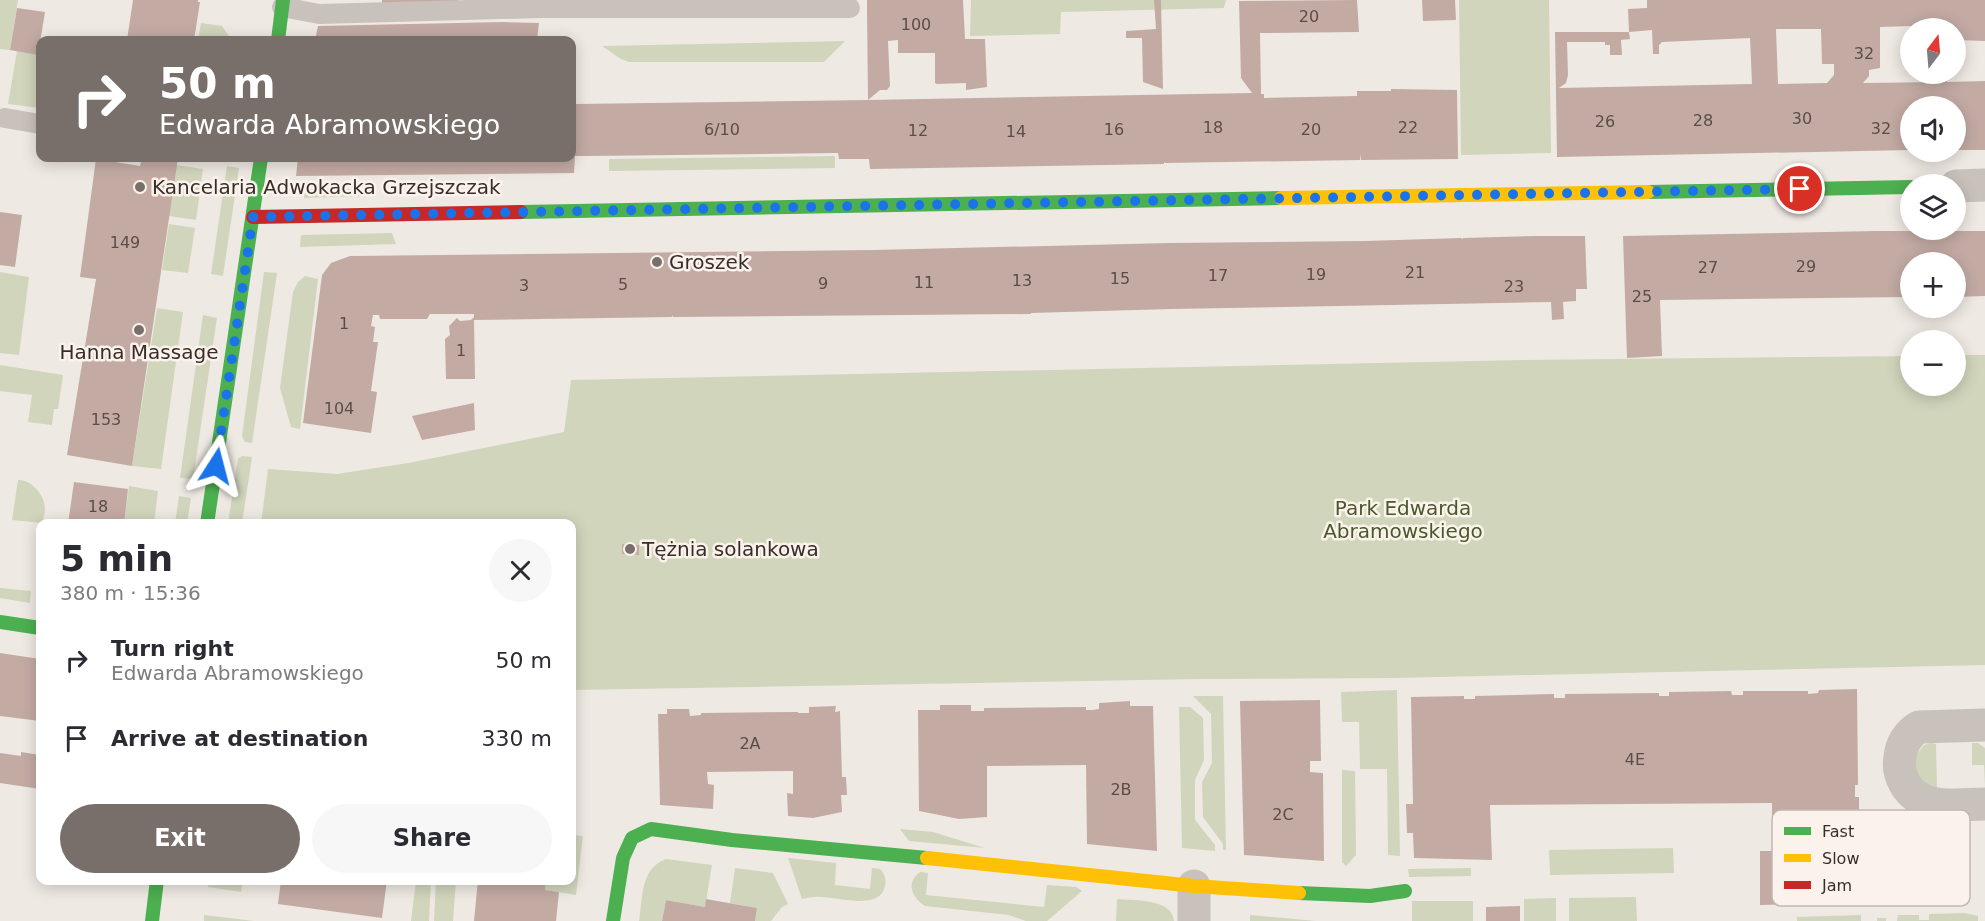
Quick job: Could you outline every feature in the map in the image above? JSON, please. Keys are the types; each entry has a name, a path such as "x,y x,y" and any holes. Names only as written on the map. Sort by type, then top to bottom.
{"street":[{"path":"279,36 283,4"},
{"path":"208,519 260,162"},
{"path":"1966,186 1985,185"},
{"path":"253,217 1900,187"},
{"path":"0,622 36,627"},
{"path":"1985,724 1919,727 1907,738 1900,753 1899,764 1904,782 1918,799 1932,804 1985,804"},
{"path":"613,921 623,858 632,838 651,829 732,840 884,853 1194,886 1340,896 1370,896 1405,891"},
{"path":"152,921 156,885"},
{"path":"1194,886 1194,921"}],"lane":[{"path":"283,4 319,14 542,8 850,8"},
{"path":"5,118 36,123"}],"green space":[{"path":"0,0 18,0 10,50 0,49"},
{"path":"971,0 1226,0 1224,8 1061,12 1060,34 970,36"},
{"path":"1459,0 1549,0 1551,153 1461,155"},
{"path":"201,23 222,26 230,36 199,36"},
{"path":"845,41 824,62 629,62 602,46"},
{"path":"17,51 36,54 36,108 8,104"},
{"path":"835,156 835,168 609,171 609,159"},
{"path":"176,165 203,169 196,220 169,216"},
{"path":"227,166 239,168 223,276 211,274"},
{"path":"364,189 365,196 304,198 305,190"},
{"path":"169,224 195,228 188,273 162,270"},
{"path":"392,233 396,244 300,247 301,235"},
{"path":"0,272 29,277 19,355 0,353"},
{"path":"264,272 277,273 252,443 245,442 242,436"},
{"path":"305,276 318,279 300,429 291,427 280,388 293,292 298,282"},
{"path":"157,308 183,312 161,469 132,466"},
{"path":"203,315 217,318 193,479 180,478"},
{"name":"Park Edwarda Abramowskiego","path":"1966,355 1985,355 1985,665 1394,678 1199,679 576,690 576,519 262,519 268,469 337,474 408,463 564,432 571,380 1524,360 1900,356 1900,396 1966,396"},
{"path":"0,365 63,375 58,409 54,409 52,425 28,422 32,395 0,391"},
{"path":"242,456 252,457 243,519 229,519 238,459"},
{"path":"18,480 23,480 32,485 43,498 45,509 43,519 36,519 36,522 12,520"},
{"path":"129,486 158,491 154,519 125,519"},
{"path":"179,496 191,498 188,519 176,519"},
{"path":"0,588 31,591 30,603 0,598"},
{"path":"1397,690 1400,856 1388,855 1387,769 1360,769 1359,722 1342,722 1341,692"},
{"path":"1193,696 1223,696 1226,850 1223,850 1223,844 1203,817 1202,782 1212,763 1211,714"},
{"path":"1179,707 1190,707 1203,718 1204,760 1195,780 1195,820 1215,845 1215,851 1182,848"},
{"path":"1972,743 1978,743 1985,748 1985,788 1984,765 1972,765"},
{"path":"1936,744 1937,789 1921,782 1915,765 1914,758 1924,745"},
{"path":"1342,770 1355,771 1356,855 1346,866 1342,862"},
{"path":"900,829 933,832 985,848 909,841"},
{"path":"576,835 583,836 576,895 545,890 546,885 576,885"},
{"path":"1673,848 1674,873 1550,875 1549,850"},
{"path":"788,858 836,863 835,885 870,889 872,868 880,869 885,877 885,886 882,894 867,900 818,897 802,899"},
{"path":"666,859 712,865 705,907 666,900 662,921 639,921 642,893 647,877 651,870"},
{"path":"735,868 773,873 788,904 782,907 771,921 755,921 757,908 730,903"},
{"path":"1471,868 1471,876 1409,877 1408,869"},
{"path":"920,872 928,873 926,895 1044,907 1047,885 1076,887 1082,891 1047,921 1026,921 1009,915 925,906 912,890 915,876"},
{"path":"208,885 242,885 241,892 208,887"},
{"path":"416,885 431,885 429,921 411,921"},
{"path":"436,885 456,885 453,921 434,921"},
{"path":"1636,897 1637,921 1569,921 1569,898"},
{"path":"1556,898 1556,921 1524,921 1524,899"},
{"path":"1117,899 1160,904 1172,914 1174,921 1116,921"},
{"path":"1412,901 1473,901 1473,921 1412,921"},
{"path":"1965,913 1978,916 1978,921 1897,921 1898,915 1919,915 1919,920 1929,920 1929,914"},
{"path":"204,915 254,921 204,921"},
{"path":"1250,915 1316,921 1250,921"},
{"path":"1861,915 1861,921 1797,921 1797,917"},
{"path":"1877,918 1886,918 1886,921 1877,921"}],"building":[{"path":"133,0 198,0 200,2 195,36 128,36"},
{"path":"382,0 458,0 458,2 382,4"},
{"path":"867,0 963,0 965,39 985,39 987,87 966,90 966,83 937,84 935,83 935,53 898,53 898,40 888,41 890,86 887,90 880,90 868,100"},
{"path":"1154,0 1161,0 1163,89 1143,82 1142,38 1126,38 1126,31 1156,29"},
{"path":"1357,0 1359,32 1260,33 1261,94 1264,94 1264,98 1357,96 1357,91 1391,91 1391,89 1457,90 1458,159 1361,160 1360,154 1360,160 870,169 869,159 839,159 838,153 576,156 576,104 1252,93 1241,78 1239,1"},
{"path":"1422,0 1455,0 1456,20 1423,21"},
{"path":"1647,0 1985,0 1985,41 1966,40 1966,18 1900,18 1900,26 1880,27 1880,68 1869,70 1869,76 1863,83 1966,84 1966,82 1985,81 1985,150 1966,150 1966,96 1900,96 1900,150 1557,157 1555,32 1629,32 1628,9 1647,8","holes":["1776,29 1821,29 1822,64 1834,64 1834,75 1827,83 1778,84","1652,30 1653,54 1659,54 1659,45 1662,42 1750,38 1752,84 1559,88 1566,83 1568,75 1567,42 1605,42 1605,45 1610,45 1610,55 1622,55 1621,40 1630,39 1629,32"]},
{"path":"17,8 45,12 41,36 36,36 36,55 10,50"},
{"path":"539,23 537,36 316,36 318,26"},
{"path":"96,162 140,166 141,162 177,162 132,466 67,455 96,279 80,277"},
{"path":"298,162 575,162 574,173 296,176"},
{"path":"0,212 22,215 15,267 0,265"},
{"path":"1900,231 1900,240 1966,240 1966,231 1985,231 1985,296 1966,297 1966,252 1900,252 1900,297 1660,300 1662,356 1627,358 1623,236"},
{"path":"1585,236 1587,289 1576,289 1576,301 1563,302 1564,319 1552,320 1551,302 1031,314 673,317 673,315 672,317 474,320 475,379 446,379 445,339 450,335 449,326 457,318 460,321 471,320 474,314 430,314 427,319 380,319 379,315 373,315 371,326 375,327 373,342 378,342 371,391 377,392 371,433 303,423 322,275 331,263 350,256 874,250"},
{"path":"474,403 475,430 422,440 412,416"},
{"path":"74,482 128,489 125,519 69,519"},
{"name":"Tężnia solankowa","path":"622,544 639,545 639,555 622,554"},
{"path":"0,653 36,658 36,720 0,716"},
{"path":"1857,689 1858,785 1855,785 1855,797 1859,797 1859,810 1772,810 1772,803 1490,805 1492,860 1414,858 1413,833 1407,833 1406,804 1413,804 1411,697 1464,696 1464,699 1475,699 1475,696 1554,694 1554,698 1565,698 1565,694 1659,693 1659,696 1669,696 1669,692 1731,691 1732,695 1743,695 1743,691 1808,691 1808,694 1818,693 1819,690"},
{"path":"1320,700 1321,761 1310,761 1310,772 1323,773 1324,861 1244,855 1240,701"},
{"path":"1130,701 1130,706 1153,706 1157,851 1087,844 1086,765 987,766 987,817 959,819 919,811 918,710 940,710 940,705 971,705 971,711 984,711 984,708 1086,707 1086,710 1092,710 1099,709 1099,703"},
{"path":"836,706 835,712 840,711 842,777 846,777 847,795 841,795 842,812 813,818 788,816 787,793 793,794 793,771 707,772 708,784 714,785 713,809 660,805 658,714 667,714 667,709 689,709 690,716 701,715 701,713 809,713 809,707"},
{"path":"21,752 36,754 36,788 0,783 0,753 21,756"},
{"path":"1760,851 1772,851 1772,905 1760,905"},
{"path":"280,885 386,885 382,918 278,904"},
{"path":"478,885 546,885 545,890 559,892 556,921 474,921"},
{"path":"706,899 757,908 755,921 662,921 666,900 705,907"},
{"path":"1520,906 1520,921 1486,921 1486,907"}],"traffic: fast":[{"path":"278,36 283,0"},
{"path":"208,519 260,162"},
{"path":"1648,192 1900,187"},
{"path":"521,212 1281,198"},
{"path":"0,622 36,627"},
{"path":"613,921 623,858 632,838 651,829 732,840 927,858"},
{"path":"152,921 156,885"},
{"path":"1299,893 1370,896 1405,891"}],"traffic: slow":[{"path":"1281,198 1648,192"},
{"path":"927,858 1194,886 1299,893"}],"traffic: jam":[{"path":"253,217 521,212"}],"place":[{"name":"Kancelaria Adwokacka Grzejszczak","path":"140,187"},
{"name":"Groszek","path":"657,262"},
{"name":"Hanna Massage","path":"139,330"},
{"name":"Tężnia solankowa","path":"630,549"}],"route":[{"path":"216,466 253,217 1800,189"}]}
